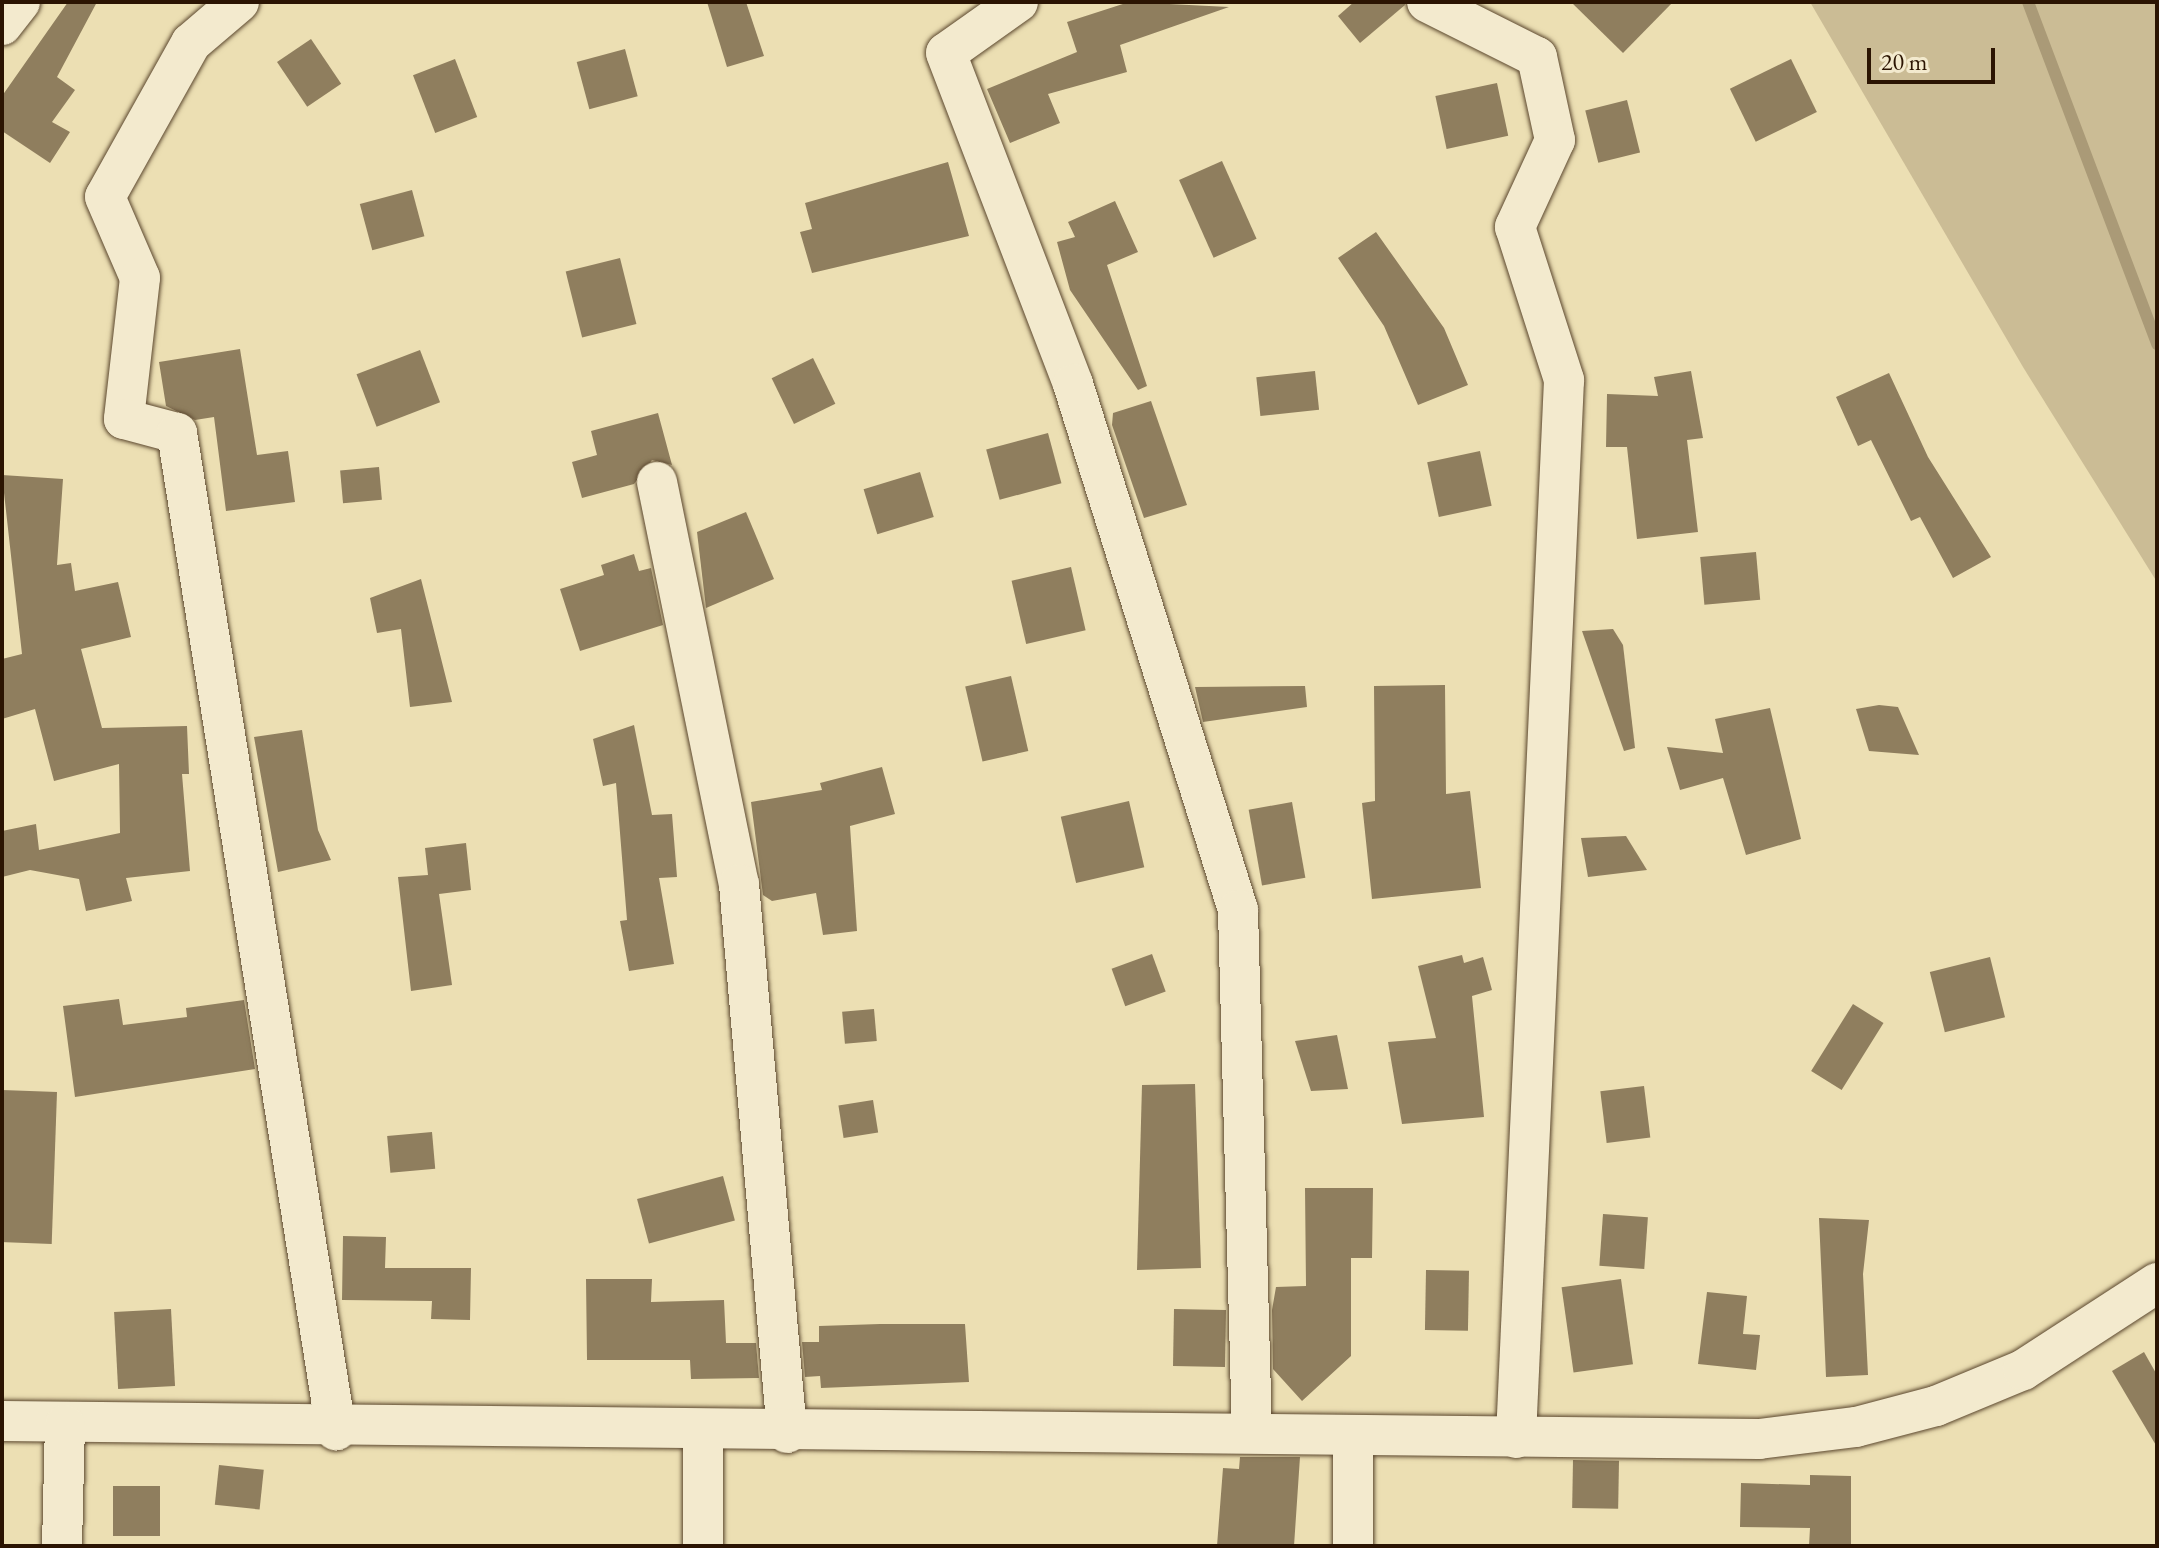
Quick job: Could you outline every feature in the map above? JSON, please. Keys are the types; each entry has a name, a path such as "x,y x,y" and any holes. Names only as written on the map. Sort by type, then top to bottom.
{"street":[{"path":"2,25 20,2"},
{"path":"239,2 191,43 105,197 140,278 124,419 177,433 336,1430"},
{"path":"1018,2 946,53 1073,384 1238,910 1252,1433"},
{"path":"1427,2 1537,57 1555,140 1515,227 1564,380 1516,1438"},
{"path":"657,482 739,884 787,1433"},
{"path":"2,1421 336,1430 1252,1433 1353,1440 1759,1439 1856,1427 1936,1406 2023,1370 2157,1283"},
{"path":"62,1546 65,1425"},
{"path":"703,1433 703,1546"},
{"path":"1353,1440 1353,1546"}],"shaded area":[{"path":"1810,2 2157,2 2157,582 2023,367"}],"building":[{"path":"68,2 97,2 57,77 75,90 52,122 70,132 50,163 2,131 2,96"},
{"path":"707,2 746,2 764,56 727,67"},
{"path":"1129,2 1229,7 1120,45 1127,72 1048,94 1060,123 1010,143 987,89 1077,52 1067,22"},
{"path":"1354,2 1404,2 1405,5 1360,43 1338,16"},
{"path":"1571,2 1673,2 1623,53"},
{"path":"311,39 341,84 307,107 277,62"},
{"path":"625,49 638,96 589,109 577,62"},
{"path":"455,59 477,117 435,133 413,75"},
{"path":"1791,59 1817,112 1756,142 1730,89"},
{"path":"1497,83 1508,136 1447,149 1435,96"},
{"path":"1627,100 1640,152 1598,163 1585,110"},
{"path":"1222,161 1257,239 1214,258 1179,180"},
{"path":"948,162 969,236 812,273 800,232 812,229 805,203"},
{"path":"412,190 424,236 372,250 360,204"},
{"path":"1115,201 1138,252 1107,265 1147,386 1138,390 1070,290 1057,242 1075,237 1068,222"},
{"path":"1376,232 1444,328 1468,385 1418,405 1384,326 1338,258"},
{"path":"620,258 636,324 582,338 566,272"},
{"path":"240,349 257,455 288,451 295,502 226,511 214,417 195,420 166,406 159,362"},
{"path":"420,350 440,402 377,427 357,374"},
{"path":"813,358 835,404 794,424 772,378"},
{"path":"1315,371 1319,410 1260,416 1256,377"},
{"path":"1691,371 1703,438 1687,440 1698,532 1637,539 1627,447 1606,447 1607,394 1658,396 1654,377"},
{"path":"1889,373 1928,457 1991,557 1953,578 1920,517 1911,521 1871,440 1858,446 1836,397"},
{"path":"1151,401 1187,505 1144,518 1112,425 1113,413"},
{"path":"658,413 672,465 652,460 634,484 582,498 572,462 597,455 591,431"},
{"path":"1048,433 1061,483 1000,500 986,450"},
{"path":"1480,451 1492,506 1439,517 1427,462"},
{"path":"379,467 382,500 343,503 340,470"},
{"path":"920,472 934,517 877,534 864,489"},
{"path":"2,475 63,479 57,565 71,563 75,591 118,582 131,637 81,649 102,728 187,726 189,774 182,774 190,871 126,878 132,901 86,911 79,879 30,870 2,877 2,831 36,824 39,850 120,833 119,764 54,781 35,709 2,719 2,659 22,654"},
{"path":"746,512 774,579 706,608 697,532"},
{"path":"1756,552 1760,600 1704,605 1700,557"},
{"path":"634,554 639,571 651,568 663,625 580,651 560,589 604,575 601,565"},
{"path":"1071,567 1086,630 1026,644 1012,581"},
{"path":"421,579 452,702 410,707 401,629 377,633 370,598"},
{"path":"1613,629 1623,645 1635,748 1624,751 1582,631"},
{"path":"1011,676 1028,751 983,762 965,687"},
{"path":"1445,685 1446,794 1470,791 1481,888 1372,899 1362,803 1375,801 1374,686"},
{"path":"1305,686 1307,707 1203,722 1195,687"},
{"path":"1879,705 1898,707 1919,755 1869,751 1856,709"},
{"path":"1770,708 1801,839 1746,855 1723,778 1680,790 1667,747 1723,753 1715,719"},
{"path":"634,725 652,815 672,814 677,877 659,878 674,964 629,971 620,921 627,920 616,783 603,786 593,739"},
{"path":"302,730 318,830 331,860 278,872 254,737"},
{"path":"882,767 895,814 850,826 857,931 823,935 816,893 772,901 763,895 751,802 822,790 820,783"},
{"path":"1129,801 1144,867 1076,883 1061,817"},
{"path":"1292,802 1305,878 1262,885 1249,810"},
{"path":"1626,836 1647,870 1588,877 1581,838"},
{"path":"466,843 471,890 439,894 452,985 411,991 398,877 428,875 425,848"},
{"path":"1152,954 1166,992 1125,1006 1112,969"},
{"path":"1462,955 1464,963 1483,957 1492,990 1472,996 1484,1117 1402,1124 1388,1042 1436,1038 1418,966"},
{"path":"1990,957 2005,1017 1945,1032 1930,972"},
{"path":"119,999 123,1025 187,1017 186,1008 244,1000 255,1069 75,1097 63,1006"},
{"path":"1853,1004 1884,1023 1842,1090 1811,1071"},
{"path":"874,1009 877,1041 845,1044 842,1012"},
{"path":"1337,1035 1348,1089 1311,1091 1295,1041"},
{"path":"1195,1084 1201,1268 1137,1270 1142,1085"},
{"path":"1644,1086 1650,1138 1607,1143 1600,1091"},
{"path":"2,1090 57,1092 52,1244 2,1242"},
{"path":"873,1100 878,1133 844,1138 838,1105"},
{"path":"432,1132 435,1169 390,1173 387,1136"},
{"path":"723,1176 735,1220 649,1243 637,1199"},
{"path":"1305,1188 1373,1188 1372,1258 1351,1258 1351,1356 1302,1401 1273,1369 1272,1310 1276,1287 1306,1286"},
{"path":"1603,1214 1648,1217 1644,1269 1599,1266"},
{"path":"1819,1218 1869,1220 1863,1274 1868,1375 1826,1377"},
{"path":"343,1236 386,1237 385,1268 471,1268 470,1320 431,1319 432,1301 342,1300"},
{"path":"1426,1270 1469,1271 1468,1331 1425,1330"},
{"path":"586,1279 652,1279 651,1302 724,1300 726,1343 756,1343 759,1378 691,1379 690,1360 587,1360"},
{"path":"1621,1279 1633,1364 1574,1373 1562,1287"},
{"path":"1707,1292 1747,1296 1743,1334 1760,1335 1756,1370 1698,1364"},
{"path":"171,1309 175,1386 118,1389 114,1312"},
{"path":"1174,1309 1226,1310 1225,1367 1173,1366"},
{"path":"965,1324 969,1382 821,1388 820,1376 805,1377 802,1342 819,1342 819,1326"},
{"path":"2144,1352 2157,1375 2157,1447 2112,1371"},
{"path":"1240,1457 1300,1457 1294,1546 1217,1546 1223,1468 1239,1469"},
{"path":"1573,1460 1619,1461 1618,1509 1572,1508"},
{"path":"219,1465 264,1470 260,1509 215,1505"},
{"path":"1810,1475 1851,1476 1851,1546 1809,1546 1810,1528 1740,1527 1741,1483 1810,1485"},
{"path":"113,1486 160,1486 160,1536 113,1536"}],"waterway":[{"path":"2028,2 2157,344"}]}
